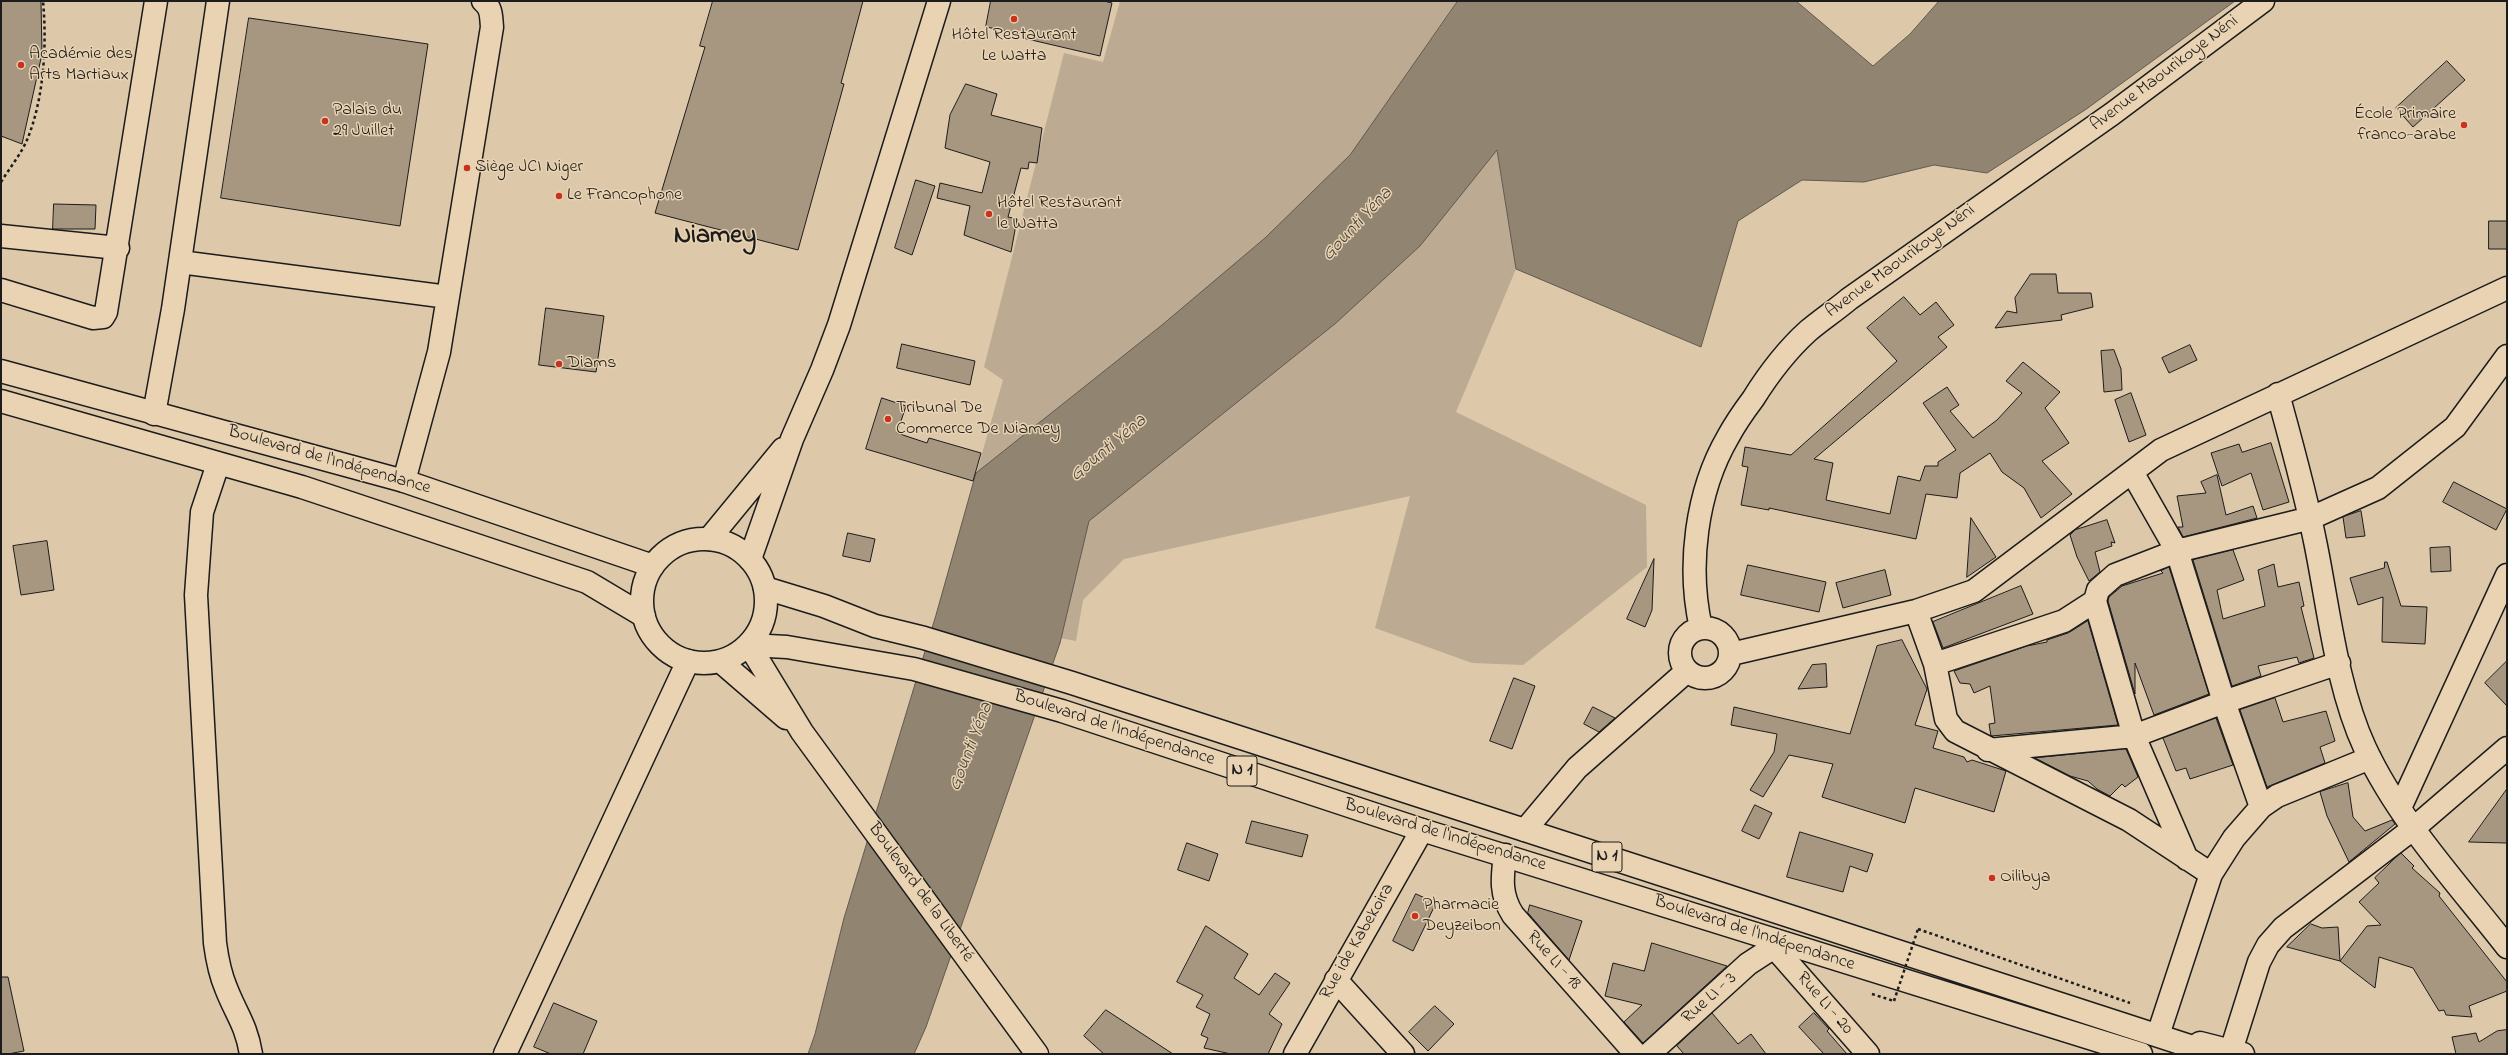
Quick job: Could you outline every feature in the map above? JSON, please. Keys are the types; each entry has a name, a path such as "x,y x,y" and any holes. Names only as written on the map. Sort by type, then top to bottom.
{"main road":[{"path":"1,290 93,318 103,317 110,298 156,1"},
{"path":"154,414 180,262 218,1"},
{"path":"404,481 439,352 492,27 491,13 488,5 483,1"},
{"path":"750,559 792,439 822,370 839,325 939,1"},
{"name":"Avenue Maourikoye Néni","path":"1701,628 1695,601 1695,562 1699,519 1708,482 1727,438 1769,374 1808,331 1849,299 2112,114 2263,1"},
{"path":"1,236 118,248"},
{"path":"180,262 448,296"},
{"path":"1731,654 1916,611 1974,591 2161,450 2507,288"},
{"path":"2187,859 2134,736 2095,601 2098,590 2115,575 2177,552 2311,518 2378,488 2455,427 2507,356"},
{"name":"Boulevard de l'Indépendance","path":"1,371 404,481 653,566"},
{"path":"2278,394 2311,518 2339,663 2354,720 2370,758 2400,808 2507,947"},
{"name":"Boulevard de l'Indépendance","path":"1,401 182,451 218,464 302,487 587,582 644,616"},
{"path":"709,539 792,439"},
{"path":"218,464 202,512 196,595 214,943 226,988 241,1016 248,1036 251,1054"},
{"path":"2132,472 2177,552 2224,702 2261,807"},
{"path":"709,539 732,545 750,559 760,573 766,588 767,603 764,619 758,633 749,645 740,652 720,661 704,663 688,661 672,655 660,645 650,632 644,616 642,599 645,582 653,566 664,554 677,545 693,540 709,539"},
{"path":"2400,808 2507,575"},
{"name":"Boulevard de l'Indépendance","path":"766,588 824,606 875,626 924,638 1072,682 2151,1032 2229,1053"},
{"path":"1935,664 2064,621 2095,601"},
{"path":"1916,611 1935,664 1946,719 1955,732 1987,750 2058,783 2129,820 2212,874"},
{"path":"1701,628 1716,630 1722,634 1730,647 1731,654 1729,663 1718,675 1702,679 1687,671 1680,657 1682,642 1687,636 1701,628"},
{"name":"Boulevard de l'Indépendance","path":"749,645 787,648 914,669 1062,711 1783,947 2138,1054"},
{"name":"Boulevard de la Liberté","path":"749,645 802,732 1037,1054"},
{"path":"504,1054 688,661"},
{"name":"Boulevard de la Liberté","path":"720,661 802,732"},
{"path":"1987,750 2134,736 2224,702 2339,663"},
{"path":"1525,830 1577,768 1687,671"},
{"path":"2229,1053 2259,962 2268,945 2299,915 2414,828 2507,748"},
{"path":"2151,1032 2212,874 2225,850 2261,807 2277,796 2370,758"},
{"name":"Rue ide Kabekoira","path":"1295,1054 1422,830"},
{"name":"Rue LI - 18","path":"1505,855 1502,883 1503,895 1509,910 1636,1054"},
{"name":"Rue LI - 3","path":"1649,1054 1748,964 1783,947"},
{"name":"Rue LI - 20","path":"1783,947 1868,1054"},
{"path":"1336,980 1403,1054"}],"path":[{"path":"1,182 27,141 37,104 46,52 43,1"},
{"path":"1894,1001 1918,929 2135,1005"}],"shaded area":[{"path":"1120,1 1595,1 1497,150 1516,269 1456,412 1646,505 1647,567 1523,665 1472,663 1375,628 1410,496 1124,559 1083,600 1076,641 936,615 1003,380 984,367 1064,53 1103,62"}],"water":[{"name":"Gounti Yéna","path":"1458,1 1796,1 1873,66 1910,34 1939,1 2235,1 2085,110 1987,173 1934,165 1864,182 1802,180 1738,221 1701,347 1516,269 1497,150 1420,246 1336,323 1089,521 1060,643 926,1027 914,1054 808,1054 815,1034 844,918 936,615 976,473 1162,325 1265,238 1350,155"}],"building":[{"name":"Académie des Arts Martiaux","path":"1,1 41,1 42,54 22,144 1,136"},
{"path":"713,1 863,1 841,83 844,84 798,250 655,213 705,47 700,46"},
{"path":"991,1 1104,1 1112,3 1100,56 1023,38 1024,34 986,27"},
{"name":"Palais du 29 Juillet","path":"249,18 428,44 400,226 221,198"},
{"path":"2447,61 2465,80 2413,127 2396,108"},
{"path":"966,84 997,94 991,115 1042,128 1037,163 1029,162 1028,169 1021,168 1008,217 1017,219 1011,252 964,235 970,206 937,198 940,183 982,193 990,162 945,148 950,115"},
{"path":"916,180 935,186 912,255 895,248"},
{"path":"54,204 96,205 95,229 53,229"},
{"path":"2489,221 2507,221 2507,249 2489,249"},
{"path":"2031,274 2056,274 2058,293 2091,293 2093,307 2061,315 2062,320 1995,328 2007,311 2017,313 2015,298"},
{"path":"1904,297 1920,315 1936,302 1954,325 1938,337 1947,347 1814,459 1833,463 1826,500 1890,514 1898,476 1920,481 1925,466 1938,466 1938,462 1956,450 1923,403 1947,387 1959,405 1950,411 1973,438 1997,420 2022,393 2006,381 2023,362 2060,392 2045,408 2069,443 2042,461 2072,494 2041,518 2024,488 2002,472 1990,453 1960,473 1957,498 1926,494 1916,539 1769,508 1769,510 1741,505 1748,467 1742,466 1745,447 1791,455 1897,361 1867,328"},
{"path":"546,308 604,316 596,372 539,365"},
{"path":"902,344 975,361 970,385 897,368"},
{"path":"2190,345 2197,360 2169,373 2162,358"},
{"path":"2114,350 2121,369 2122,390 2104,392 2101,351"},
{"path":"2131,393 2146,435 2129,442 2115,400"},
{"path":"882,398 906,406 897,433 927,443 929,438 981,453 973,481 866,449"},
{"path":"2271,443 2289,502 2263,510 2251,473 2222,486 2211,453 2239,444 2242,452"},
{"path":"2217,475 2226,515 2253,506 2257,518 2183,537 2178,527 2183,527 2177,496 2206,493 2201,482"},
{"path":"2454,482 2507,509 2496,530 2443,502"},
{"path":"2361,511 2365,536 2346,538 2343,517"},
{"path":"1971,518 1996,557 1967,577"},
{"path":"2107,520 2115,543 2111,542 2112,546 2095,552 2100,572 2089,581 2077,557 2070,535 2075,530"},
{"path":"848,533 875,539 870,562 843,556"},
{"path":"47,541 54,590 21,595 13,546"},
{"path":"2450,547 2451,571 2431,572 2430,548"},
{"path":"2233,550 2244,580 2217,590 2223,619 2265,606 2258,570 2274,564 2278,587 2299,582 2304,606 2301,607 2314,658 2299,663 2297,657 2258,666 2261,676 2232,686 2193,560"},
{"path":"1654,559 1652,610 1645,627 1627,619"},
{"path":"2385,562 2387,562 2401,606 2427,607 2425,644 2382,642 2383,597 2358,605 2350,578 2384,568"},
{"path":"1748,565 1826,582 1819,612 1741,595"},
{"path":"2169,567 2209,694 2154,715 2135,663 2135,694 2108,601 2109,597 2122,586 2163,573 2161,571"},
{"path":"1885,570 1891,595 1843,608 1836,583"},
{"path":"2021,586 2033,614 1943,648 1933,622"},
{"path":"2088,621 2118,725 1991,736 1989,724 1995,723 1990,686 1974,693 1970,684 1960,683 1954,671 2027,646 2047,642 2047,640 2068,633"},
{"path":"1902,640 1927,689 1915,725 1938,731 1933,748 1964,757 1967,762 1972,760 2006,771 1994,812 1915,788 1905,823 1822,797 1833,764 1789,755 1763,797 1750,790 1774,752 1777,734 1731,725 1734,707 1850,734 1877,646"},
{"path":"2507,661 2507,706 2485,683"},
{"path":"1826,664 1827,687 1798,689 1812,665"},
{"path":"1514,678 1535,686 1512,749 1490,741"},
{"path":"2275,698 2283,722 2326,711 2335,741 2320,747 2325,763 2267,787 2240,710"},
{"path":"1593,707 1615,718 1599,732 1584,724"},
{"path":"2216,718 2233,765 2190,779 2186,768 2176,771 2163,738"},
{"path":"2126,749 2138,777 2125,787 2122,784 2110,796 2097,789 2088,781 2070,776 2035,758"},
{"path":"2348,783 2353,817 2365,831 2392,820 2395,824 2349,862 2327,816 2320,792"},
{"path":"2507,789 2507,843 2469,842"},
{"path":"1755,805 1772,813 1759,839 1742,831"},
{"path":"1252,821 1308,835 1302,857 1246,843"},
{"path":"1800,832 1873,854 1867,872 1850,866 1843,892 1787,877"},
{"path":"1187,843 1218,854 1209,881 1178,870"},
{"path":"2401,853 2414,866 2412,868 2440,893 2439,896 2507,982 2507,991 2469,1006 2472,1017 2446,1015 2444,1010 2439,1011 2413,968 2379,957 2375,988 2340,961 2367,926 2381,925 2359,902 2379,883 2375,878"},
{"path":"1416,894 1436,903 1413,951 1393,941"},
{"path":"1530,905 1582,921 1569,960 1528,913"},
{"path":"2311,924 2322,928 2338,927 2340,961 2287,947"},
{"path":"1206,926 1248,954 1234,978 1259,995 1275,973 1290,983 1269,1014 1282,1024 1268,1054 1231,1054 1204,1048 1208,1038 1201,1035 1210,1014 1196,1007 1203,995 1177,982"},
{"path":"1652,943 1727,966 1643,1043 1624,1022 1642,1005 1605,996 1613,963 1644,971"},
{"path":"1,977 8,977 24,1051 1,1054"},
{"path":"554,1003 597,1021 583,1054 551,1054 534,1047"},
{"path":"1435,1006 1454,1024 1428,1051 1409,1032"},
{"path":"1106,1010 1173,1054 1104,1054 1084,1036"},
{"path":"1712,1013 1738,1044 1751,1034 1766,1054 1684,1054 1677,1046"},
{"path":"1814,1013 1829,1029 1827,1031 1847,1054 1824,1054 1799,1027"},
{"path":"2507,1030 2507,1054 2456,1054 2452,1037 2476,1033 2479,1042 2497,1031"}],"place":[{"name":"Hôtel Restaurant Le Watta","path":"1014,19"},
{"name":"Académie des Arts Martiaux","path":"21,65"},
{"name":"Palais du 29 Juillet","path":"325,121"},
{"name":"École Primaire franco-arabe","path":"2464,125"},
{"name":"Siège JCI Niger","path":"467,168"},
{"name":"Le Francophone","path":"559,196"},
{"name":"Hôtel Restaurant le Watta","path":"989,214"},
{"name":"Diams","path":"559,364"},
{"name":"Tribunal De Commerce De Niamey","path":"888,419"},
{"name":"Oilibya","path":"1992,878"},
{"name":"Pharmacie Deyzeibon","path":"1415,916"}],"district":[{"name":"Niamey","path":"715,238"}]}
